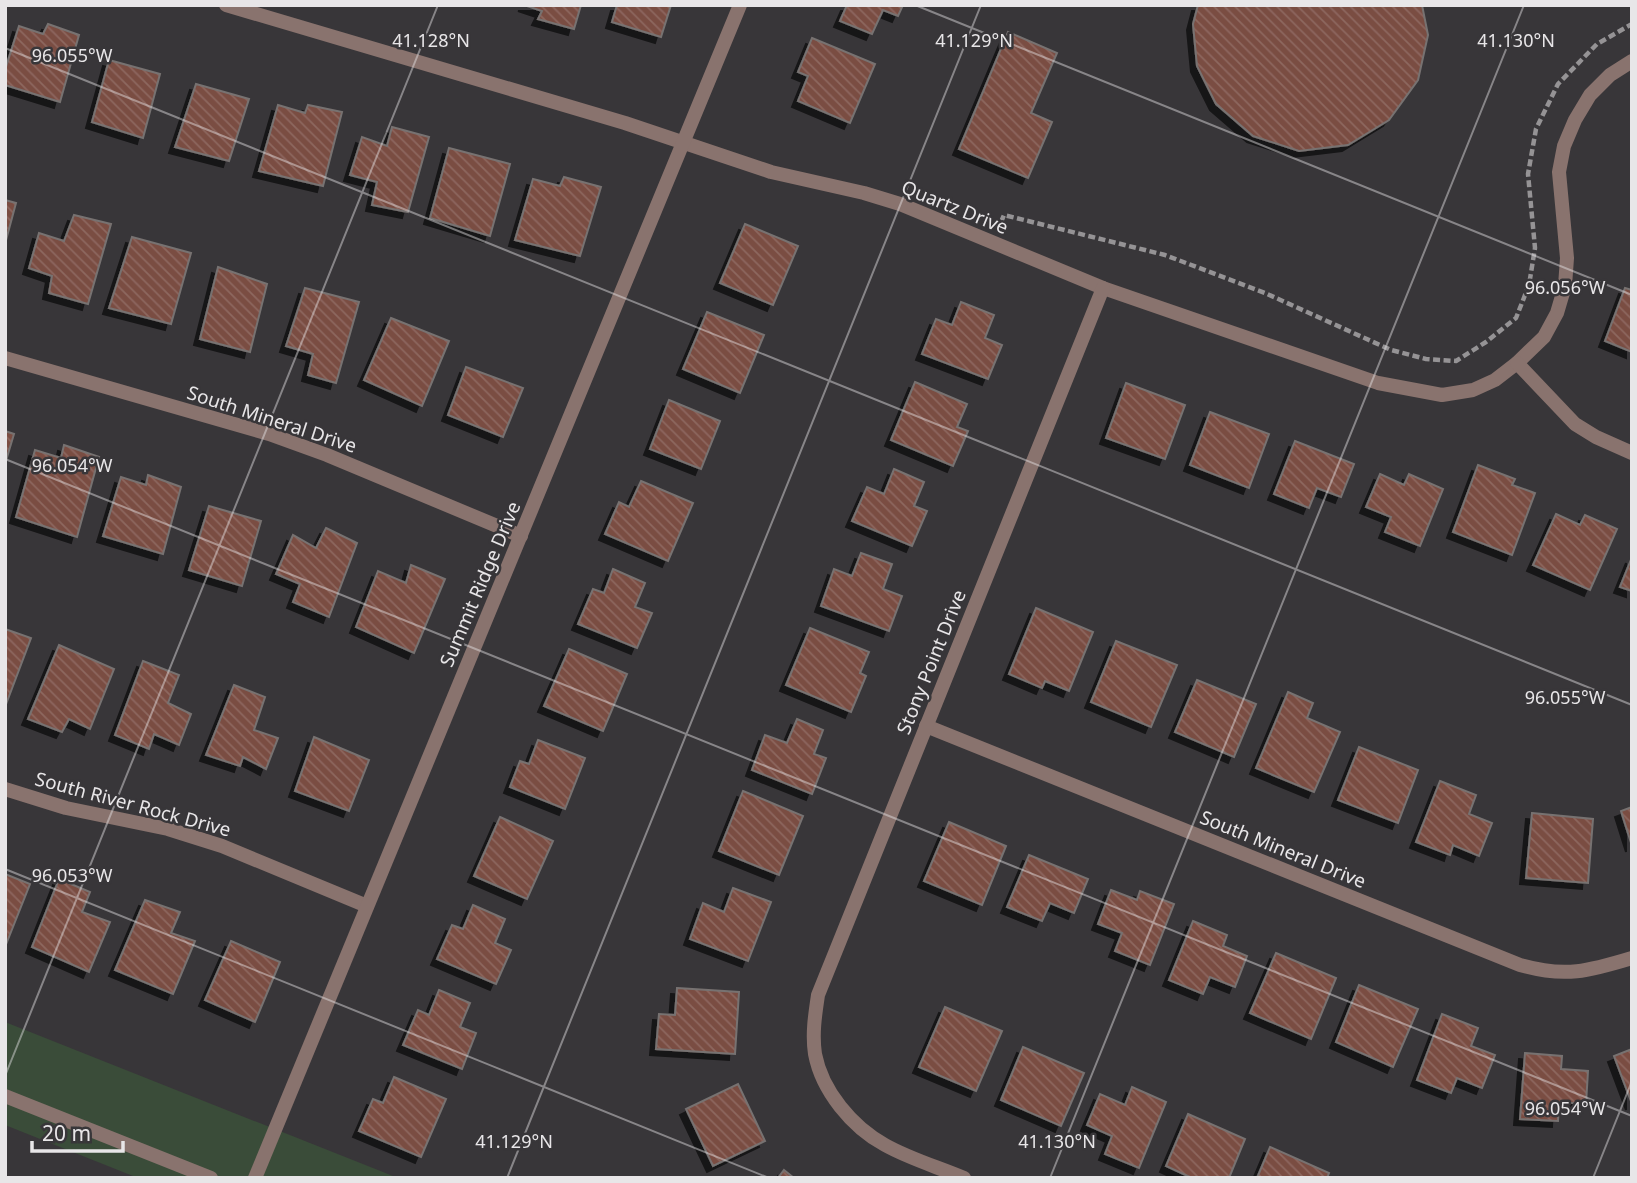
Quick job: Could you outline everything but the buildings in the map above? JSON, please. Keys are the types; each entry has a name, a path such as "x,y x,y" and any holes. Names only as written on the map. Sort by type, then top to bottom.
{"street":[{"name":"Quartz Drive","path":"226,5 612,119 771,172 900,204 1103,288 1378,383 1442,395 1473,390 1494,380 1517,363 1544,337 1557,313 1565,286 1567,258 1559,172 1563,146 1574,120 1590,95 1610,75 1632,61"},
{"name":"Summit Ridge Drive","path":"255,1178 740,5"},
{"name":"Stony Point Drive","path":"964,1178 884,1145 845,1114 822,1074 815,1054 813,1026 817,995 1103,288"},
{"name":"South Mineral Drive","path":"5,358 269,434 327,455 520,536"},
{"path":"1517,363 1575,424 1595,437 1632,453"},
{"name":"South Mineral Drive","path":"926,726 1520,965 1546,972 1572,973 1632,958"},
{"name":"South River Rock Drive","path":"5,789 66,808 168,829 222,846 367,906"},
{"path":"5,1096 211,1178"}],"path":[{"path":"992,242 1004,215 1164,255 1265,293 1391,350 1426,359 1455,361 1486,342 1516,318 1529,285 1535,248 1528,174 1536,129 1558,84 1597,44 1632,24"}],"green space":[{"path":"5,1022 398,1178 138,1178 5,1125"}]}
